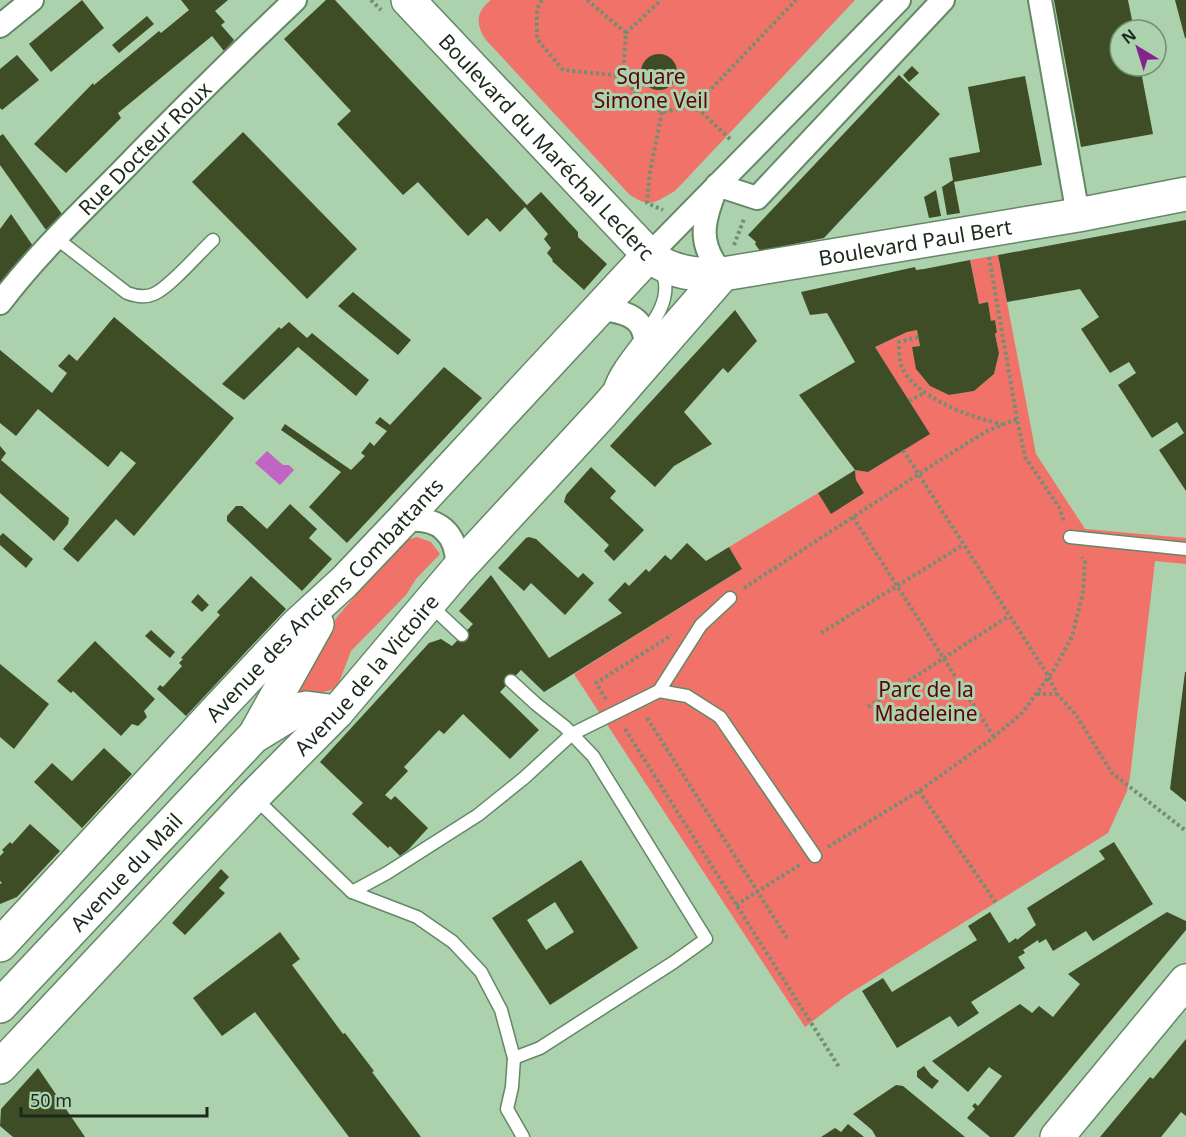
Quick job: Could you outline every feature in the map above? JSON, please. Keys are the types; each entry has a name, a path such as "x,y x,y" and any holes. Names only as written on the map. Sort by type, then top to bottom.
{"main road":[{"name":"Boulevard du Maréchal Leclerc","path":"408,0 649,255"},
{"name":"Boulevard Paul Bert","path":"649,255 660,265 676,270 702,276 723,274 1078,215 1186,194"},
{"name":"Avenue des Anciens Combattants","path":"0,945 296,626 344,582 649,255"},
{"name":"Avenue de la Victoire","path":"0,1067 253,797 337,712 458,570 602,412 645,348 723,274"},
{"name":"Avenue du Mail","path":"253,738 306,641 344,582"},
{"name":"Avenue du Mail","path":"0,1006 253,738 297,710 306,708 337,712"},
{"path":"1057,1137 1186,981"}],"street":[{"path":"0,26 32,0"},
{"name":"Rue Docteur Roux","path":"0,303 18,279 56,238 208,83 295,0"},
{"path":"649,255 899,0"},
{"path":"717,185 757,198 943,0"},
{"path":"1040,0 1078,215"},
{"path":"717,185 705,217 704,235 708,254 723,274"},
{"path":"601,309 629,314 638,322 645,348"},
{"path":"402,521 417,519 433,522 446,530 455,543 458,570"}],"lane":[{"name":"Boulevard du Maréchal Leclerc","path":"423,0 631,221 649,255"},
{"path":"56,238 127,293 137,297 154,294 165,287 213,240"},
{"path":"645,348 666,293 666,281 649,255"},
{"path":"1070,537 1186,549"},
{"path":"352,892 387,873 478,815 573,734 659,691 701,625 730,598"},
{"path":"429,604 462,635"},
{"path":"511,681 573,734 593,756 706,939 540,1048 514,1058"},
{"path":"659,691 687,696 720,717 815,855"},
{"path":"253,797 352,892 417,917 453,942 481,972 501,1010 514,1058 512,1087 507,1109 523,1137"}],"path":[{"path":"542,0 537,9 537,39 563,70 623,76"},
{"path":"587,0 626,33"},
{"path":"661,0 626,33 623,76 639,98 662,112 695,106 796,0"},
{"path":"695,106 746,154"},
{"path":"662,112 650,172 647,203 662,209 678,224"},
{"path":"723,274 740,225 757,198"},
{"path":"736,905 919,791 994,737 1022,713 1037,694 1072,637 1083,592 1085,562 1070,537 1059,507 1025,457 985,231"},
{"path":"918,337 899,342 900,364 909,378 925,393 978,420 1003,424"},
{"path":"909,401 925,393"},
{"path":"730,598 918,474 987,431 1017,419"},
{"path":"903,450 1057,694 1076,715 1113,773 1186,831"},
{"path":"853,517 994,737"},
{"path":"821,633 963,545"},
{"path":"868,707 1009,616"},
{"path":"673,635 596,683 838,1067"},
{"path":"1037,694 1057,694"},
{"path":"637,702 787,938"},
{"path":"919,791 996,903"}],"green space":[{"name":"Square Simone Veil","path":"491,0 855,0 675,191 658,201 648,203 629,194 486,40 480,29 479,18 482,9"},
{"name":"Parc de la Madeleine","path":"998,255 1036,454 1085,529 1186,538 1186,564 1155,561 1130,777 1127,791 1108,833 847,995 805,1027 574,674 742,569 729,547 818,493 832,513 864,493 856,480 855,470 868,472 929,434 875,347 907,332 917,330 920,346 912,347 917,370 930,386 949,395 974,391 994,374 999,353 995,321 991,321 988,302 979,304 970,260"},
{"path":"417,537 431,542 440,554 416,579 406,595 351,651 338,685 331,690 286,702 337,617 398,546"}],"shaded area":[{"path":"267,451 283,465 289,465 294,470 280,485 255,463"}],"building":[{"path":"82,0 104,28 51,72 29,44"},
{"path":"181,0 228,0 215,11 225,22 221,25 234,40 224,51 212,36 118,113 121,118 66,173 34,144 93,83 94,85 159,31 161,33 189,10"},
{"path":"326,0 335,0 527,205 541,192 578,232 578,237 607,264 584,290 552,261 547,253 551,248 544,239 548,234 525,207 500,232 487,218 468,236 418,182 403,195 337,124 351,111 284,39"},
{"path":"1054,0 1128,0 1132,18 1108,18 1108,78 1142,78 1153,134 1081,147"},
{"path":"1175,0 1186,0 1186,38 1185,38"},
{"path":"147,16 154,24 119,53 112,45"},
{"path":"659,54 672,59 677,72 672,85 659,90 646,85 641,72 646,59"},
{"path":"17,55 39,80 2,110 0,108 0,69"},
{"path":"912,66 919,73 909,82 903,75"},
{"path":"899,75 940,114 824,238 760,251 756,242 748,235"},
{"path":"1025,76 1042,165 954,182 960,213 947,215 942,187 953,180 949,158 980,152 968,87"},
{"path":"243,132 357,249 307,299 192,182"},
{"path":"3,134 62,214 46,230 0,165 0,136"},
{"path":"936,190 941,216 929,218 924,197"},
{"path":"11,214 33,246 0,289 0,229"},
{"path":"1186,220 1186,491 1159,450 1184,433 1177,422 1152,438 1118,385 1136,373 1129,362 1110,373 1081,329 1099,317 1080,289 1007,302 998,255"},
{"path":"970,260 979,304 988,302 991,321 995,320 999,353 994,374 974,391 949,395 930,386 916,369 912,347 920,346 917,330 907,332 875,347 930,434 868,472 855,470 799,395 855,362 827,313 810,315 801,292 915,267 916,270 924,269"},
{"path":"353,292 411,340 398,355 338,306"},
{"path":"735,310 757,341 728,373 723,368 684,412 712,444 674,466 655,487 610,446"},
{"path":"114,317 234,418 134,536 116,519 78,562 63,549 136,463 121,451 108,467 38,409 16,436 0,423 0,350 52,393 67,373 58,366 69,354 77,361"},
{"path":"289,322 307,338 312,333 369,380 356,396 298,347 244,400 222,384 279,327 281,329"},
{"path":"444,367 482,398 347,543 309,507 341,472 281,430 285,424 351,470 365,456 361,453 370,442 374,446 387,431 375,423 380,417 390,425"},
{"path":"0,446 6,453 1,460 69,518 68,524 54,541 0,493"},
{"path":"591,467 616,491 610,498 644,530 614,561 604,551 609,545 564,502 566,495"},
{"path":"855,470 856,480 864,493 831,514 818,493"},
{"path":"290,504 317,529 309,538 332,559 302,591 227,521 227,516 236,506 242,506 267,529"},
{"path":"3,533 33,559 26,568 0,545 0,536"},
{"path":"529,537 536,539 578,578 583,573 594,583 565,615 531,583 524,591 498,568"},
{"path":"687,543 706,561 729,547 742,569 544,692 521,670 500,692 539,730 510,759 463,714 444,734 439,730 404,767 408,771 385,795 391,800 395,796 428,828 408,850 400,856 390,846 388,848 352,814 363,803 320,762 429,643 441,639 452,646 473,624 459,611 491,575 549,658 622,613 608,600 625,582 629,586 646,569 649,572 665,555 671,560"},
{"path":"251,576 286,609 186,716 157,689 160,685 163,687 182,666 179,663 183,659 181,658 220,615 217,612"},
{"path":"198,594 209,605 202,612 191,602"},
{"path":"151,630 175,652 170,658 145,636"},
{"path":"95,641 155,699 144,711 147,717 138,726 132,724 121,736 73,691 71,693 57,681"},
{"path":"0,664 49,704 14,749 0,737"},
{"path":"1186,672 1186,802 1170,789"},
{"path":"104,748 132,774 82,828 34,782 52,763 72,781"},
{"path":"30,824 60,851 17,897 0,904 0,884 2,883 0,881 0,856 4,852 2,850 10,842 12,844"},
{"path":"1114,842 1153,904 1093,941 1086,931 1053,951 1046,939 1039,943 1038,940 1023,950 1025,953 1018,957 1025,968 971,1002 979,1013 958,1027 950,1016 897,1048 862,991 883,978 892,992 977,940 968,926 990,912 1009,943 1016,938 1017,940 1036,925 1027,908 1105,859 1099,851"},
{"path":"581,860 638,948 550,1005 492,918","holes":["555,902 574,932 546,950 527,920"]},
{"path":"221,869 229,877 219,888 225,893 185,935 172,923"},
{"path":"1167,912 1186,921 1186,930 1014,1137 990,1137 967,1118 975,1109 972,1106 975,1103 978,1106 1002,1076 989,1067 968,1092 932,1061 1020,1004 1032,1013 1039,1006 1053,1017 1080,984 1068,974"},
{"path":"280,932 300,959 292,965 343,1034 345,1033 374,1071 372,1072 421,1137 349,1137 255,1012 222,1036 193,998"},
{"path":"1186,1039 1186,1116 1181,1112 1161,1137 1100,1137 1150,1077 1153,1079"},
{"path":"924,1066 939,1081 932,1089 917,1077 917,1071"},
{"path":"38,1068 85,1137 13,1137 0,1126 1,1109"},
{"path":"896,1085 903,1086 965,1137 876,1137 872,1130 853,1114"},
{"path":"848,1124 864,1137 821,1137 835,1128 841,1132"}]}
